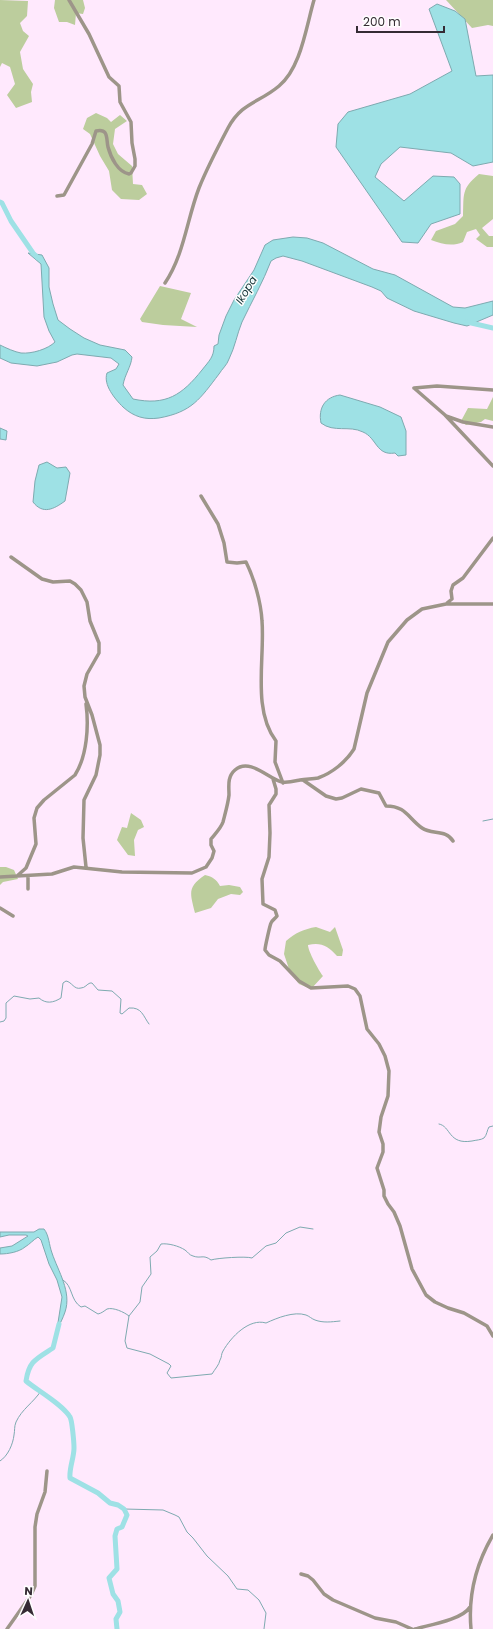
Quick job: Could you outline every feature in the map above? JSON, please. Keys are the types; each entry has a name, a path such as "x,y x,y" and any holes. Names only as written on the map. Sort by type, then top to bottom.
{"street":[{"path":"57,196 64,195 92,144 96,131 101,130 107,135 108,147 118,168 129,174 135,166 131,122 120,102 120,86 109,77 89,34 69,0"},
{"path":"165,283 171,274 182,246 199,188 228,128 235,116 242,109 280,86 288,76 295,65 314,0"},
{"path":"493,390 437,386 414,388 445,415 493,466"},
{"path":"445,415 463,422 493,427"},
{"path":"201,496 218,524 224,543 226,562 246,562 252,575 262,620 263,706 270,732 276,741 275,762 283,783"},
{"path":"446,604 452,599 451,591 453,586 464,578 493,538"},
{"path":"11,557 42,579 53,582 70,582 75,584 87,602 90,621 100,648 96,660 87,674 84,686 87,709 86,733 82,762 75,775 44,800 38,808 34,818 36,844 26,868 16,876"},
{"path":"0,876 52,874 74,867 86,867 122,872 159,873 192,873 206,868 214,851 211,845 211,839 222,824 229,795 229,778 234,771 239,767 248,767 260,770 268,774 273,779 283,783 319,778 336,769 350,756 354,750 367,693 388,642 407,620 422,609 446,604 493,604"},
{"path":"85,697 97,731 100,750 96,775 84,800 83,838 86,867"},
{"path":"273,779 276,794 269,805 270,834 268,857 262,879 263,904 274,910 277,916 269,927 269,935 265,950 280,961 298,981 311,988 348,986 355,989 360,996 367,1029 379,1044 385,1056 389,1072 388,1096 381,1117 379,1132 383,1144 383,1152 377,1168 384,1190 384,1196 394,1212 400,1226 412,1269 426,1295 435,1302 464,1313 486,1326 493,1336"},
{"path":"303,780 326,796 336,799 342,798 361,789 379,793 386,806 394,806 401,809 422,828 429,832 447,835 453,841"},
{"path":"28,876 28,889"},
{"path":"0,908 13,916"},
{"path":"7,1629 31,1595 35,1586 37,1514 45,1492 47,1471"},
{"path":"471,1629 470,1607 477,1568 493,1535"},
{"path":"301,1574 314,1580 324,1594 333,1600 375,1618 396,1622 413,1629 458,1617 467,1612 470,1607"}],"shaded area":[{"path":"0,0 28,1 27,16 20,23 23,31 29,36 20,52 23,69 33,84 31,92 32,102 16,108 7,95 15,84 10,67 2,63 0,67"},
{"path":"55,0 83,0 85,8 83,14 76,13 75,25 67,22 59,22 54,8"},
{"path":"446,0 493,0 493,26 488,25 472,28"},
{"path":"96,113 107,118 111,122 120,115 127,121 115,129 113,144 118,154 132,166 133,184 142,185 147,194 139,200 121,199 112,190 109,171 90,134 83,129 87,118"},
{"path":"479,174 493,176 493,219 482,228 489,236 493,236 493,247 487,247 476,239 480,235 476,229 467,232 463,242 459,244 439,243 431,240 436,231 455,224 463,216 463,202 466,188"},
{"path":"160,286 191,293 181,319 197,327 142,322 140,319"},
{"path":"493,397 493,421 485,419 481,422 466,425 461,421 468,408 487,409"},
{"path":"131,813 141,820 144,827 138,830 134,840 135,856 128,855 117,840 122,827 127,828"},
{"path":"0,867 6,867 14,870 18,879 3,882 0,885"},
{"path":"205,875 214,879 220,886 229,885 240,887 243,892 240,895 231,894 218,899 211,908 195,913 191,891 195,883"},
{"path":"316,927 330,932 335,927 343,950 342,956 337,956 324,946 317,944 308,945 316,966 323,976 311,989 299,984 290,972 284,954 286,941 300,932"}],"water":[{"path":"437,4 455,11 465,19 476,76 493,75 493,162 473,166 451,153 400,147 381,164 375,177 404,201 433,176 454,177 460,184 460,214 431,224 418,243 402,242 336,147 338,124 348,112 410,94 452,71 429,9"},
{"path":"293,237 307,238 323,243 373,269 395,275 453,307 465,308 493,301 493,315 467,326 454,323 414,311 387,298 381,291 372,287 302,261 283,256 271,261 242,322 227,363 200,397 180,412 159,418 149,419 140,417 127,410 113,396 108,387 106,378 107,373 116,369 119,364 111,358 77,354 57,362 37,366 11,363 0,358 0,345 16,352 25,353 44,349 55,342 44,317 41,264 28,253 42,255 49,268 49,287 58,320 84,338 100,345 125,350 132,357 123,385 133,399 155,401 172,396 180,392 195,379 211,359 214,346 218,344 219,335 226,316 234,300 254,270 265,245 273,240"},
{"path":"340,395 380,407 401,417 406,431 406,455 398,456 395,453 384,452 368,435 358,430 331,428 321,423 320,418 324,404 330,398"},
{"path":"0,428 7,431 6,440 0,439"},
{"path":"47,462 57,468 66,467 70,473 65,501 53,508 45,510 33,502 35,481 39,465"},
{"path":"39,1229 44,1229 47,1234 52,1253 66,1289 67,1304 57,1329 62,1297 41,1240 38,1237 20,1250 0,1254 0,1248 12,1246 28,1236 9,1235 0,1237 0,1232 34,1232"}],"waterway":[{"name":"Ikopa","path":"0,202 2,203 11,221 37,257"},
{"name":"Ikopa","path":"467,322 493,328"},
{"path":"483,821 493,819"},
{"path":"0,1022 4,1021 6,1018 6,1003 14,996 30,999 39,998 47,1002 52,1002 61,998 63,983 66,981 77,988 82,988 92,983 98,990 112,991 121,999 120,1013 122,1014 129,1008 137,1009 142,1013 149,1024"},
{"path":"439,1124 443,1125 454,1138 464,1142 483,1139 489,1127 493,1126"},
{"path":"129,1316 140,1302 142,1287 151,1274 150,1257 157,1251 161,1244 177,1246 192,1256 206,1257 211,1260 244,1257 252,1258 266,1246 276,1243 286,1233 300,1227 313,1229"},
{"path":"63,1280 68,1286 75,1301 81,1307 85,1306 98,1314 107,1309 115,1309 129,1316 125,1341 127,1348 150,1354 169,1364 171,1366 167,1373 171,1378 212,1374 219,1364 222,1352 226,1346 241,1330 253,1323 266,1323 291,1314 306,1315 321,1322 340,1321"},
{"path":"59,1324 53,1348 34,1361 29,1369 26,1381 61,1407 71,1419 74,1448 70,1478 98,1493 110,1503 118,1505 124,1509 127,1515 122,1527 117,1529 115,1536 117,1569 109,1578 113,1594 118,1601 120,1612 116,1619 117,1629"},
{"path":"0,1461 8,1453 11,1446 15,1424 18,1417 41,1391"},
{"path":"124,1509 163,1510 179,1517 187,1532 207,1556 228,1576 237,1589 248,1590 259,1600 266,1613 264,1629"}]}
